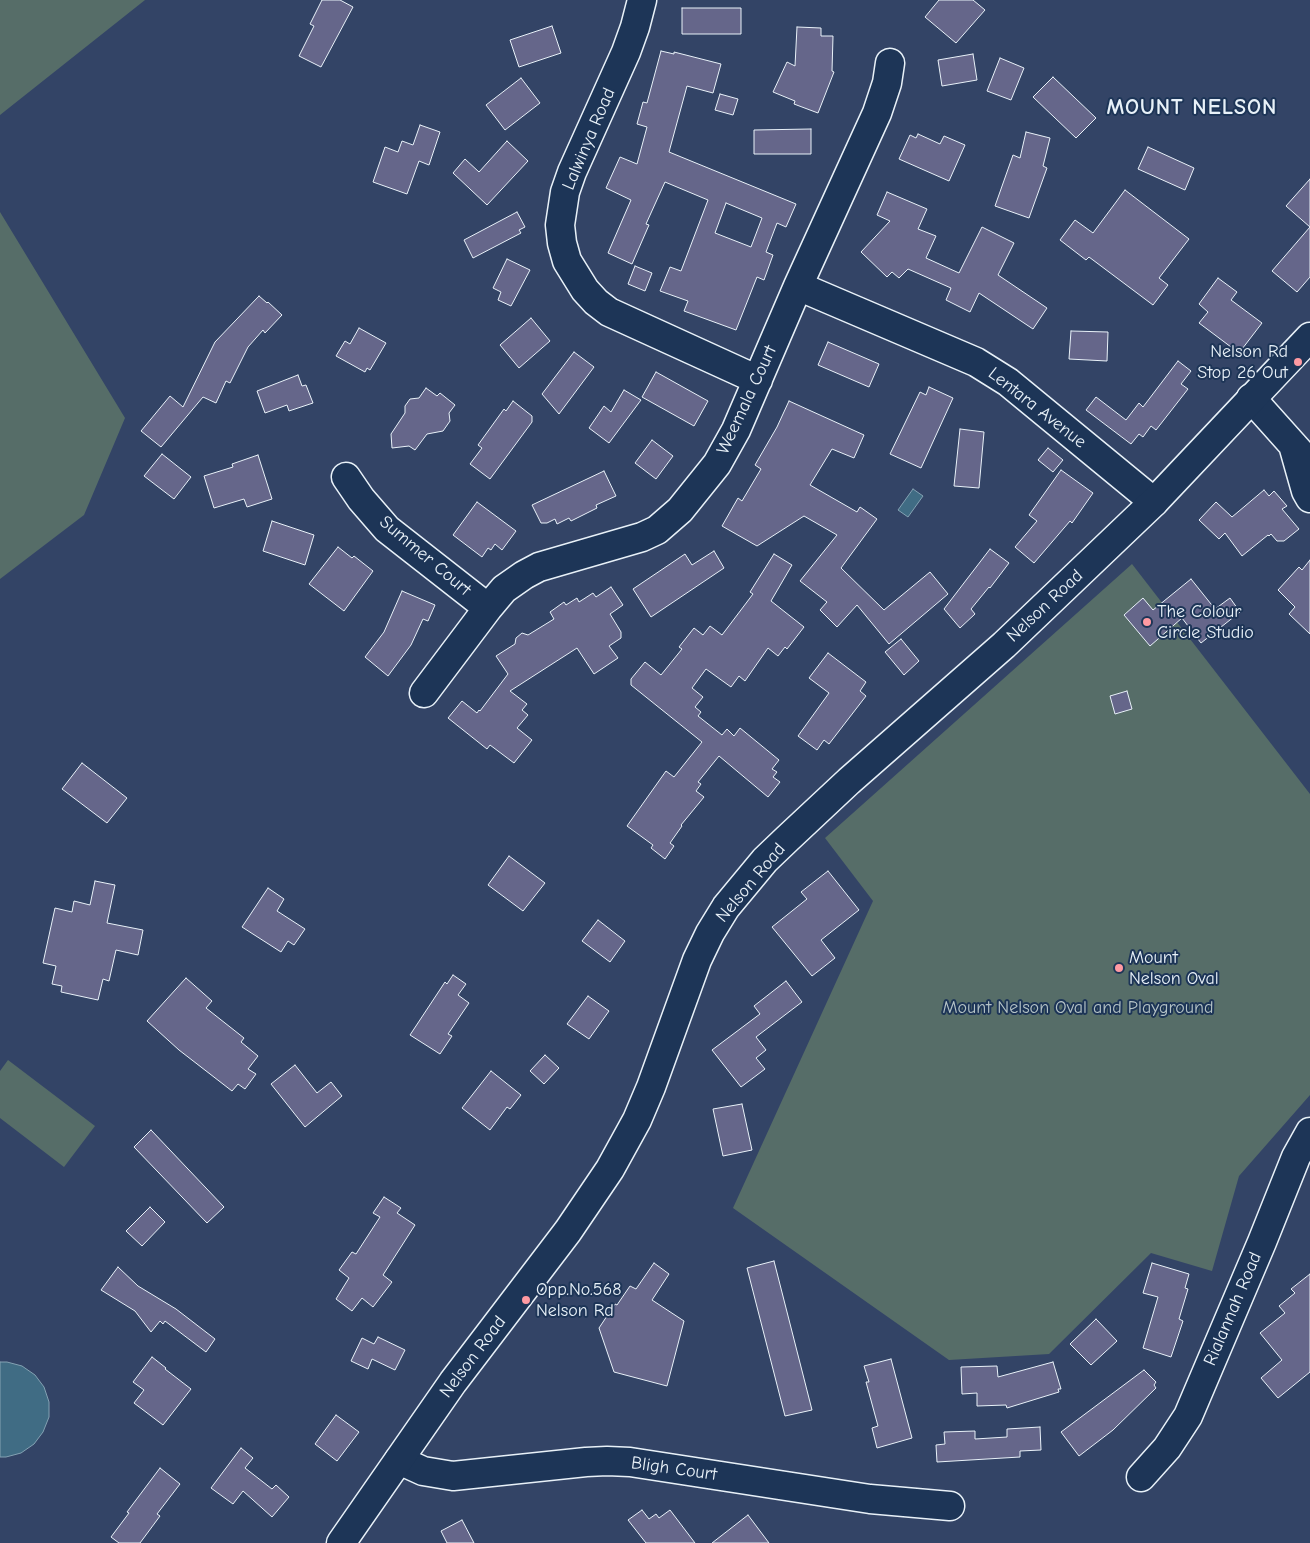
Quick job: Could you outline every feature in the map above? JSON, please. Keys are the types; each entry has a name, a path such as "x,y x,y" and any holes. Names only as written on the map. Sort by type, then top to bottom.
{"street":[{"name":"Lalwinya Road","path":"642,0 626,52 572,172 565,192 560,225 567,261 584,290 609,312 758,380"},
{"name":"Weemala Court","path":"424,693 504,589 539,567 642,537 657,530 680,510 716,464 736,430 798,286 877,113 890,63"},
{"name":"Lentara Avenue","path":"798,286 976,362 1008,382 1154,502"},
{"name":"Nelson Road","path":"341,1543 453,1382 568,1231 610,1169 638,1120 698,960 710,933 726,907 765,860 786,839 1004,645 1154,502 1310,337"},
{"path":"1251,398 1310,464"},
{"path":"1292,444 1306,491 1310,498"},
{"name":"Summer Court","path":"346,477 361,499 387,529 488,608"},
{"name":"Rialannah Road","path":"1141,1476 1168,1448 1188,1416 1296,1157 1310,1132"},
{"name":"Bligh Court","path":"399,1460 422,1470 453,1476 607,1460 870,1499 950,1506"}],"green space":[{"path":"0,0 145,0 0,115"},
{"path":"0,212 125,418 84,515 0,579"},
{"name":"Mount Nelson Oval and Playground","path":"1132,564 1310,794 1310,1095 1239,1176 1212,1271 1151,1253 1049,1354 949,1360 733,1208 873,901 825,838"},
{"path":"8,1060 95,1126 64,1167 0,1118 0,1071"}],"water":[{"path":"913,489 923,496 908,517 898,510"},
{"path":"0,1362 22,1366 35,1375 44,1387 49,1402 49,1417 43,1432 34,1444 21,1453 6,1457 0,1457"}],"building":[{"path":"322,0 340,0 353,7 321,67 299,56 314,26 310,24"},
{"path":"939,0 973,0 985,10 956,43 925,17"},
{"path":"682,8 741,8 741,34 682,34"},
{"path":"552,26 561,53 519,67 510,40"},
{"path":"797,27 821,28 821,36 833,36 832,71 834,72 818,113 794,104 795,101 773,92 787,62 795,66"},
{"path":"661,51 674,54 674,52 721,64 713,93 687,86 669,152 796,204 786,227 777,223 766,252 773,255 764,280 757,277 736,330 684,311 688,301 660,291 670,267 681,271 708,200 665,182 646,224 649,225 632,264 608,253 631,200 606,188 620,157 637,164 647,127 637,124 643,102 647,103","holes":["726,203 762,218 751,247 715,233"]},
{"path":"973,54 977,80 942,86 938,60"},
{"path":"1000,58 1024,68 1011,100 987,91"},
{"path":"1053,77 1096,118 1076,138 1033,97"},
{"path":"521,78 540,103 505,130 486,105"},
{"path":"720,94 738,99 733,115 715,110"},
{"path":"420,125 440,132 429,165 419,161 407,194 373,182 385,147 398,152 402,141 413,145"},
{"path":"811,129 811,154 754,154 754,130"},
{"path":"1026,132 1050,138 1043,166 1047,168 1029,218 995,206 1013,155 1020,158"},
{"path":"918,134 940,144 944,136 965,145 949,181 899,159 910,135 916,138"},
{"path":"507,141 528,161 487,205 453,173 465,159 479,172"},
{"path":"1148,147 1194,168 1185,190 1138,169"},
{"path":"1310,179 1310,227 1286,206"},
{"path":"1125,190 1189,239 1159,278 1168,285 1153,305 1089,257 1086,260 1060,240 1075,220 1093,233"},
{"path":"887,192 927,209 918,229 936,236 926,258 959,273 982,227 1014,243 998,275 1047,308 1033,329 979,293 970,312 946,300 951,288 908,269 899,278 892,272 887,277 861,252 890,221 877,215"},
{"path":"517,212 525,227 519,230 521,233 473,258 464,240"},
{"path":"1310,227 1310,277 1297,292 1272,271"},
{"path":"507,259 530,270 511,306 498,300 501,292 493,288"},
{"path":"635,266 652,273 645,291 628,284"},
{"path":"1218,278 1237,292 1231,300 1262,323 1239,353 1199,323 1208,312 1199,304"},
{"path":"259,296 282,315 265,333 263,330 248,347 230,383 226,381 216,403 203,397 161,447 141,431 170,396 183,407 215,342"},
{"path":"531,318 550,341 519,368 500,345"},
{"path":"359,328 386,343 370,370 367,368 365,372 336,356 345,341 350,344"},
{"path":"1071,331 1108,332 1107,361 1069,359"},
{"path":"828,342 879,364 869,387 818,365"},
{"path":"574,352 594,367 559,414 542,394"},
{"path":"1178,361 1191,371 1181,384 1188,389 1156,430 1151,426 1143,437 1139,434 1131,444 1086,410 1096,397 1126,420 1139,403 1143,407"},
{"path":"656,372 708,401 694,426 642,397"},
{"path":"298,375 302,386 306,385 313,403 289,411 287,405 265,413 257,391"},
{"path":"929,387 953,398 921,468 890,454 920,392 926,395"},
{"path":"426,388 437,396 440,393 455,405 449,413 450,421 443,431 427,434 415,450 409,446 392,448 391,434 405,413 405,406 410,399 419,398"},
{"path":"624,390 641,400 609,443 589,428 604,406 611,412"},
{"path":"513,401 532,416 532,422 490,479 470,464 482,448 478,445 504,409 506,411"},
{"path":"789,401 864,435 854,458 832,449 810,485 857,512 860,507 877,519 841,568 884,610 930,572 948,594 889,644 857,605 837,627 820,610 827,602 800,581 837,535 804,516 757,546 722,526 738,498 742,501 761,469 755,465 777,427"},
{"path":"960,429 984,432 979,488 954,486"},
{"path":"652,440 673,456 656,479 635,463"},
{"path":"1048,448 1063,460 1053,472 1038,460"},
{"path":"162,454 191,477 174,499 144,476"},
{"path":"258,455 272,499 247,507 244,499 214,508 204,476 233,467 232,464"},
{"path":"1061,470 1093,493 1072,523 1070,521 1034,563 1015,547 1037,521 1029,515"},
{"path":"604,471 616,496 596,505 597,508 571,521 569,518 557,524 555,519 547,523 541,523 532,505"},
{"path":"1264,490 1269,496 1274,491 1287,506 1282,509 1299,529 1284,541 1277,541 1271,534 1268,535 1242,556 1225,533 1219,539 1199,520 1216,502 1232,517"},
{"path":"477,502 516,531 502,550 495,544 491,550 488,548 482,557 453,535"},
{"path":"272,521 314,535 305,565 263,551"},
{"path":"338,547 352,558 354,556 373,571 344,611 309,584"},
{"path":"990,549 1009,563 971,609 975,614 960,628 944,609"},
{"path":"714,551 724,568 651,617 633,589 685,554 692,565"},
{"path":"774,554 792,565 771,601 804,627 787,649 785,647 778,656 768,648 745,681 739,676 731,687 706,669 692,688 703,697 695,707 701,712 698,716 722,735 727,729 734,736 740,728 779,760 772,769 777,772 773,777 780,782 768,797 719,756 698,782 701,784 696,791 704,797 681,825 670,843 674,846 665,859 651,848 653,845 627,826 666,771 674,777 702,742 631,685 631,679 645,662 661,675 682,649 679,647 694,628 703,635 710,626 722,635 753,594 750,592"},
{"path":"1310,560 1310,634 1289,614 1295,607 1278,590 1299,567 1302,570"},
{"path":"1191,579 1215,609 1230,598 1240,612 1201,643 1182,618 1150,646 1124,615 1143,598 1153,610"},
{"path":"611,587 623,605 610,614 621,632 621,638 609,646 618,658 594,674 577,648 510,691 527,704 522,710 528,715 517,728 532,740 514,763 490,745 487,749 448,718 462,701 477,713 480,711 508,674 496,656 515,644 516,638 522,633 528,635 554,619 550,612 564,602 566,605 577,598 579,602 593,593 596,597"},
{"path":"402,591 435,605 428,621 423,619 411,645 388,676 365,657 384,632"},
{"path":"901,639 919,661 904,675 885,652"},
{"path":"828,653 866,682 860,691 866,696 829,744 824,740 817,750 798,736 829,693 809,678"},
{"path":"1127,691 1132,709 1115,714 1110,696"},
{"path":"82,763 127,798 107,823 62,789"},
{"path":"509,856 545,883 523,911 488,885"},
{"path":"828,871 859,910 821,940 835,958 812,976 772,927 807,899 801,892"},
{"path":"95,881 115,885 107,923 143,930 138,955 116,950 109,981 103,979 98,1000 61,992 62,986 52,984 56,966 43,963 55,908 72,912 74,901 90,905"},
{"path":"268,888 284,899 277,911 305,929 294,945 288,941 281,952 242,927"},
{"path":"598,920 625,941 610,962 582,941"},
{"path":"453,975 466,984 458,995 469,1003 448,1034 452,1036 440,1054 410,1035 445,982 447,984"},
{"path":"186,978 212,1001 206,1008 244,1038 241,1042 258,1056 248,1069 256,1074 245,1089 238,1084 232,1091 179,1050 147,1021"},
{"path":"786,981 802,1002 756,1037 766,1050 756,1058 765,1069 741,1087 712,1050 760,1014 754,1006"},
{"path":"588,996 609,1011 589,1039 567,1024"},
{"path":"545,1055 559,1068 544,1084 530,1071"},
{"path":"295,1065 317,1093 331,1082 342,1096 305,1127 271,1084"},
{"path":"491,1071 521,1095 510,1109 507,1107 490,1130 462,1108"},
{"path":"742,1104 752,1150 723,1156 713,1109"},
{"path":"151,1130 224,1207 207,1223 134,1147"},
{"path":"384,1197 401,1208 397,1213 415,1225 383,1275 392,1282 373,1307 362,1298 352,1311 336,1299 349,1278 339,1270 352,1252 356,1254 380,1217 373,1213"},
{"path":"150,1207 165,1222 142,1246 126,1231"},
{"path":"774,1261 812,1410 785,1416 747,1268"},
{"path":"654,1263 669,1274 652,1300 684,1321 667,1386 614,1372 599,1328 630,1286 636,1289"},
{"path":"1152,1263 1189,1274 1185,1288 1188,1289 1179,1319 1183,1321 1171,1357 1143,1348 1158,1297 1143,1293"},
{"path":"118,1267 138,1286 176,1309 215,1339 206,1352 165,1321 163,1324 160,1321 151,1332 135,1311 101,1290"},
{"path":"1310,1274 1310,1372 1278,1398 1261,1378 1282,1360 1260,1333 1285,1313 1279,1306 1295,1293 1291,1289"},
{"path":"1096,1319 1117,1341 1091,1365 1070,1344"},
{"path":"378,1337 405,1350 395,1370 372,1359 368,1369 351,1361 362,1338 374,1344"},
{"path":"152,1357 191,1389 163,1425 134,1403 144,1390 133,1382"},
{"path":"891,1359 912,1438 877,1448 872,1428 878,1426 866,1382 869,1382 864,1366"},
{"path":"1053,1362 1061,1389 1058,1389 1059,1392 1007,1408 1006,1405 977,1406 977,1393 962,1394 961,1367 997,1366 998,1377"},
{"path":"1144,1370 1156,1382 1154,1385 1156,1388 1113,1430 1079,1456 1061,1432"},
{"path":"336,1415 359,1432 337,1461 315,1444"},
{"path":"1040,1427 1041,1450 1020,1451 1020,1457 937,1462 936,1445 945,1444 944,1432 975,1431 975,1439 1007,1437 1007,1429"},
{"path":"241,1448 253,1458 245,1468 272,1489 276,1485 289,1497 272,1517 243,1491 233,1504 211,1488"},
{"path":"160,1468 180,1484 157,1514 160,1516 140,1543 119,1543 111,1537"},
{"path":"642,1510 649,1519 656,1514 659,1518 670,1510 695,1543 646,1543 628,1520"},
{"path":"748,1515 769,1543 712,1543"},
{"path":"462,1520 474,1543 447,1543 441,1531"}],"place":[{"name":"Nelson Rd Stop 26 Out","path":"1298,362"},
{"name":"The Colour Circle Studio","path":"1147,622"},
{"name":"Mount Nelson Oval","path":"1119,968"},
{"name":"Opp.No.568 Nelson Rd","path":"526,1300"}],"district":[{"name":"MOUNT NELSON","path":"1192,108"}]}
